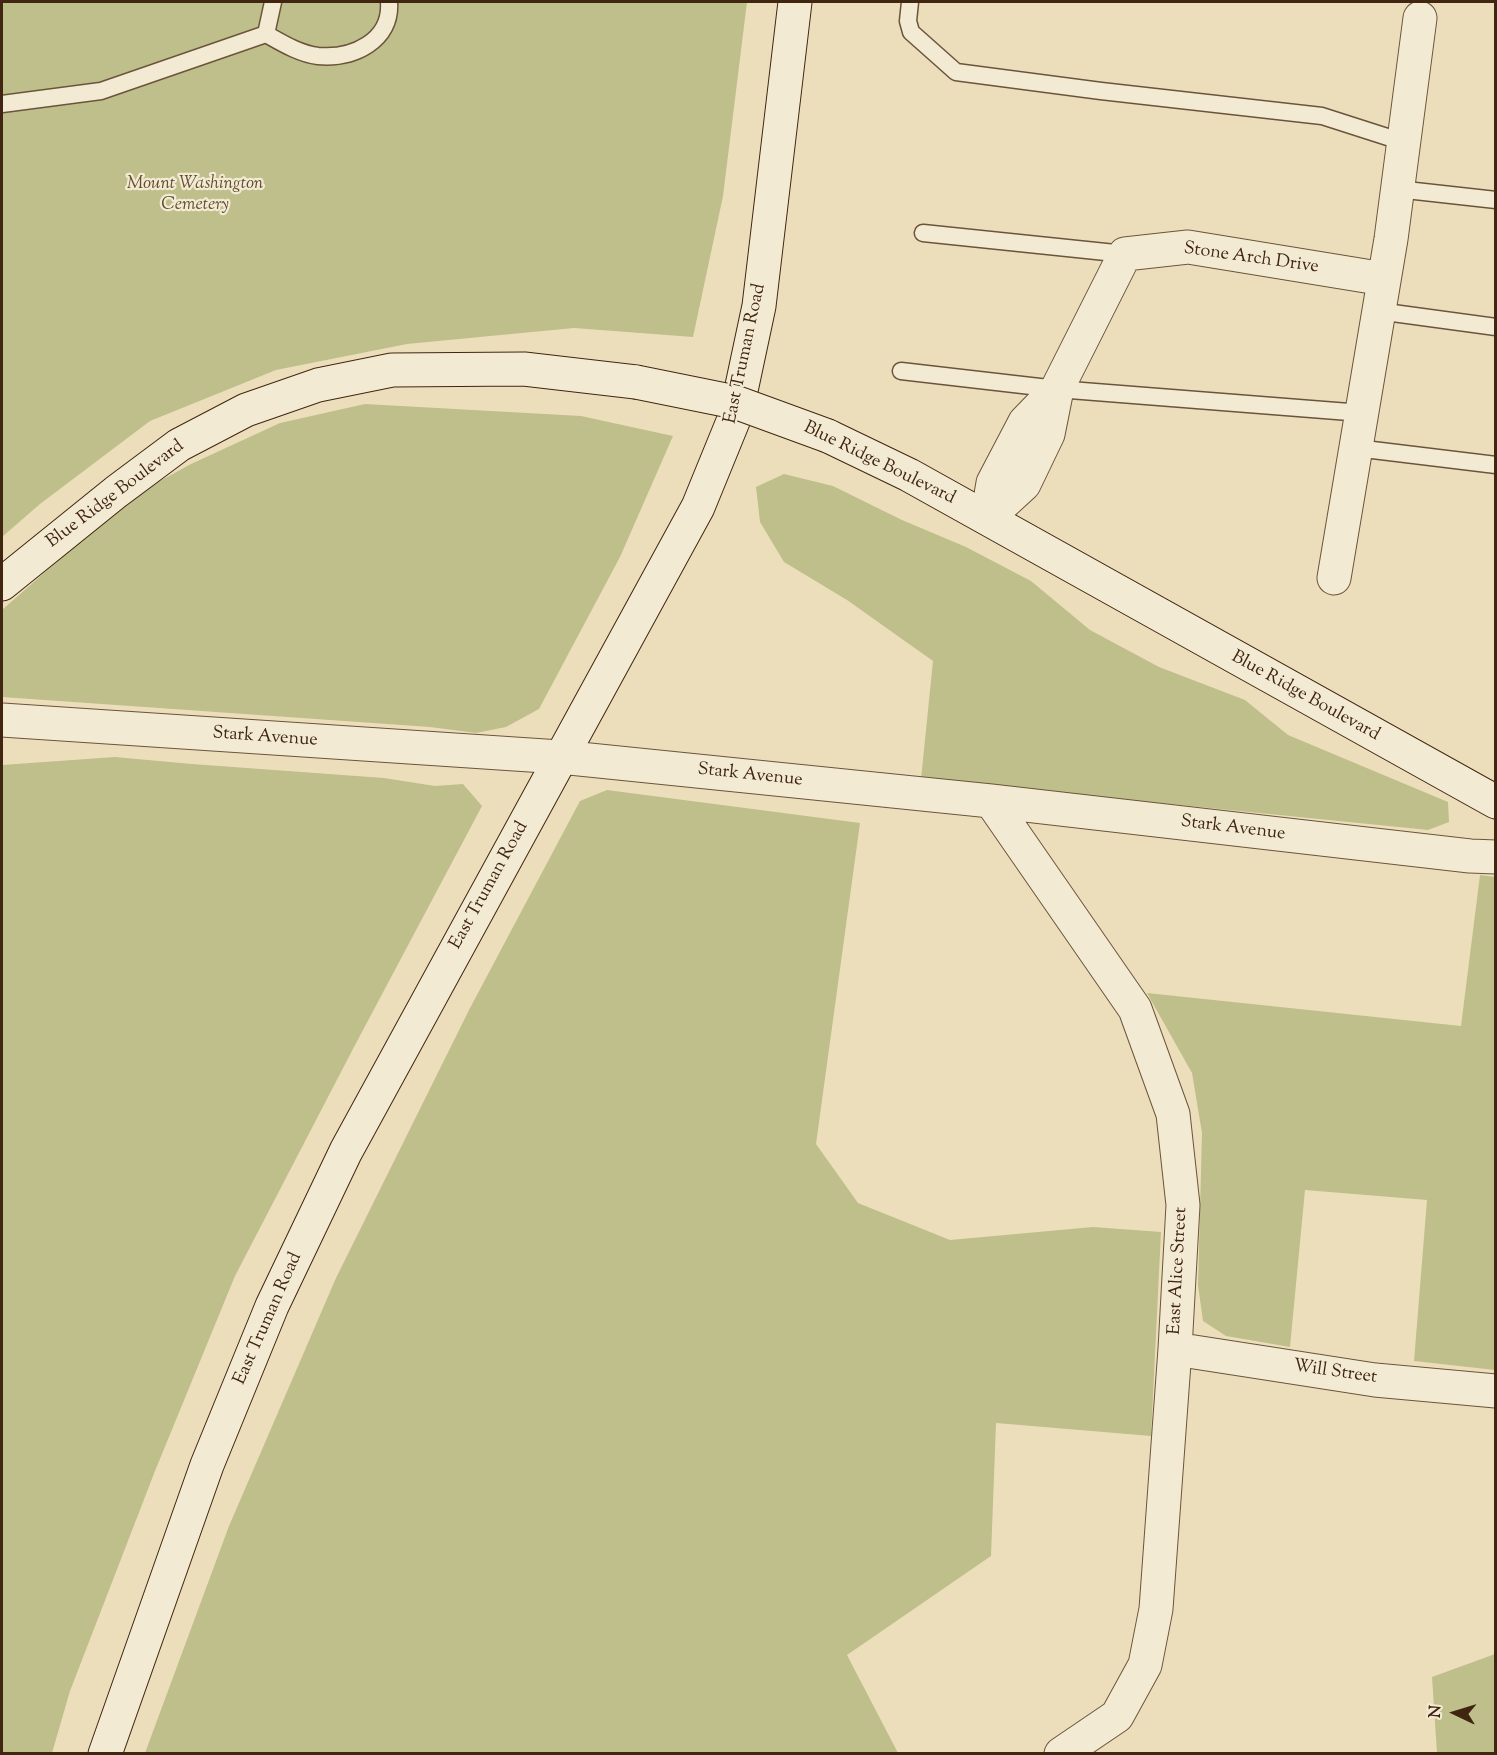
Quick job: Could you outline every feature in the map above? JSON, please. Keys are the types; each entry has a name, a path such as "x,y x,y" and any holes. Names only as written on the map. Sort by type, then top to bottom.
{"street":[{"name":"East Truman Road","path":"105,1754 207,1465 272,1306 346,1151 698,507 736,414 759,306 795,2"},
{"path":"1334,578 1384,279 1420,10"},
{"name":"Stone Arch Drive","path":"1125,254 1188,247 1384,279"},
{"path":"987,518 1024,484 1048,434 1057,389 1125,254"},
{"name":"Blue Ridge Boulevard","path":"2,584 116,492 179,445 246,410 318,385 392,370 524,369 636,382 735,402 828,436 909,475 1496,802"},
{"name":"Stark Avenue","path":"2,720 560,757 991,801 1470,856 1496,857"},
{"name":"East Alice Street","path":"991,801 1135,1009 1173,1114 1183,1205 1156,1609 1145,1665 1118,1716 1061,1754"},
{"name":"Will Street","path":"1175,1349 1375,1380 1496,1391"}],"lane":[{"path":"266,34 273,2"},
{"path":"2,104 101,92 266,34 289,47 318,56 351,53 378,38 390,14 389,2"},
{"path":"910,2 908,21 911,32 956,72 1322,116 1403,142"},
{"path":"1397,189 1496,200"},
{"path":"923,233 1125,254"},
{"path":"1378,311 1496,327"},
{"path":"901,371 1057,389 1362,413"},
{"path":"1356,448 1496,465"}],"green space":[{"name":"Mount Washington Cemetery","path":"2,2 747,2 723,196 693,337 574,328 407,344 276,370 150,421 40,504 2,537"},
{"path":"365,404 581,416 673,436 620,557 539,709 506,727 476,733 430,727 2,697 2,610 129,498 191,464 280,423"},
{"path":"784,474 833,486 902,520 966,547 1031,581 1090,630 1159,667 1245,700 1288,735 1448,802 1449,822 1428,830 921,779 933,661 847,600 784,562 760,522 756,487"},
{"path":"115,757 384,778 435,786 463,784 482,806 235,1276 155,1471 70,1691 52,1753 2,1753 2,765"},
{"path":"607,790 860,823 816,1144 858,1203 950,1240 1093,1227 1161,1232 1151,1436 996,1423 991,1556 847,1655 898,1753 145,1753 229,1526 336,1278 470,1008 580,801"},
{"path":"1480,875 1496,877 1495,1370 1414,1361 1427,1200 1305,1190 1290,1347 1226,1336 1203,1321 1198,1285 1202,1133 1192,1073 1147,993 1461,1026"},
{"path":"1495,1654 1495,1753 1437,1753 1432,1677"}]}
